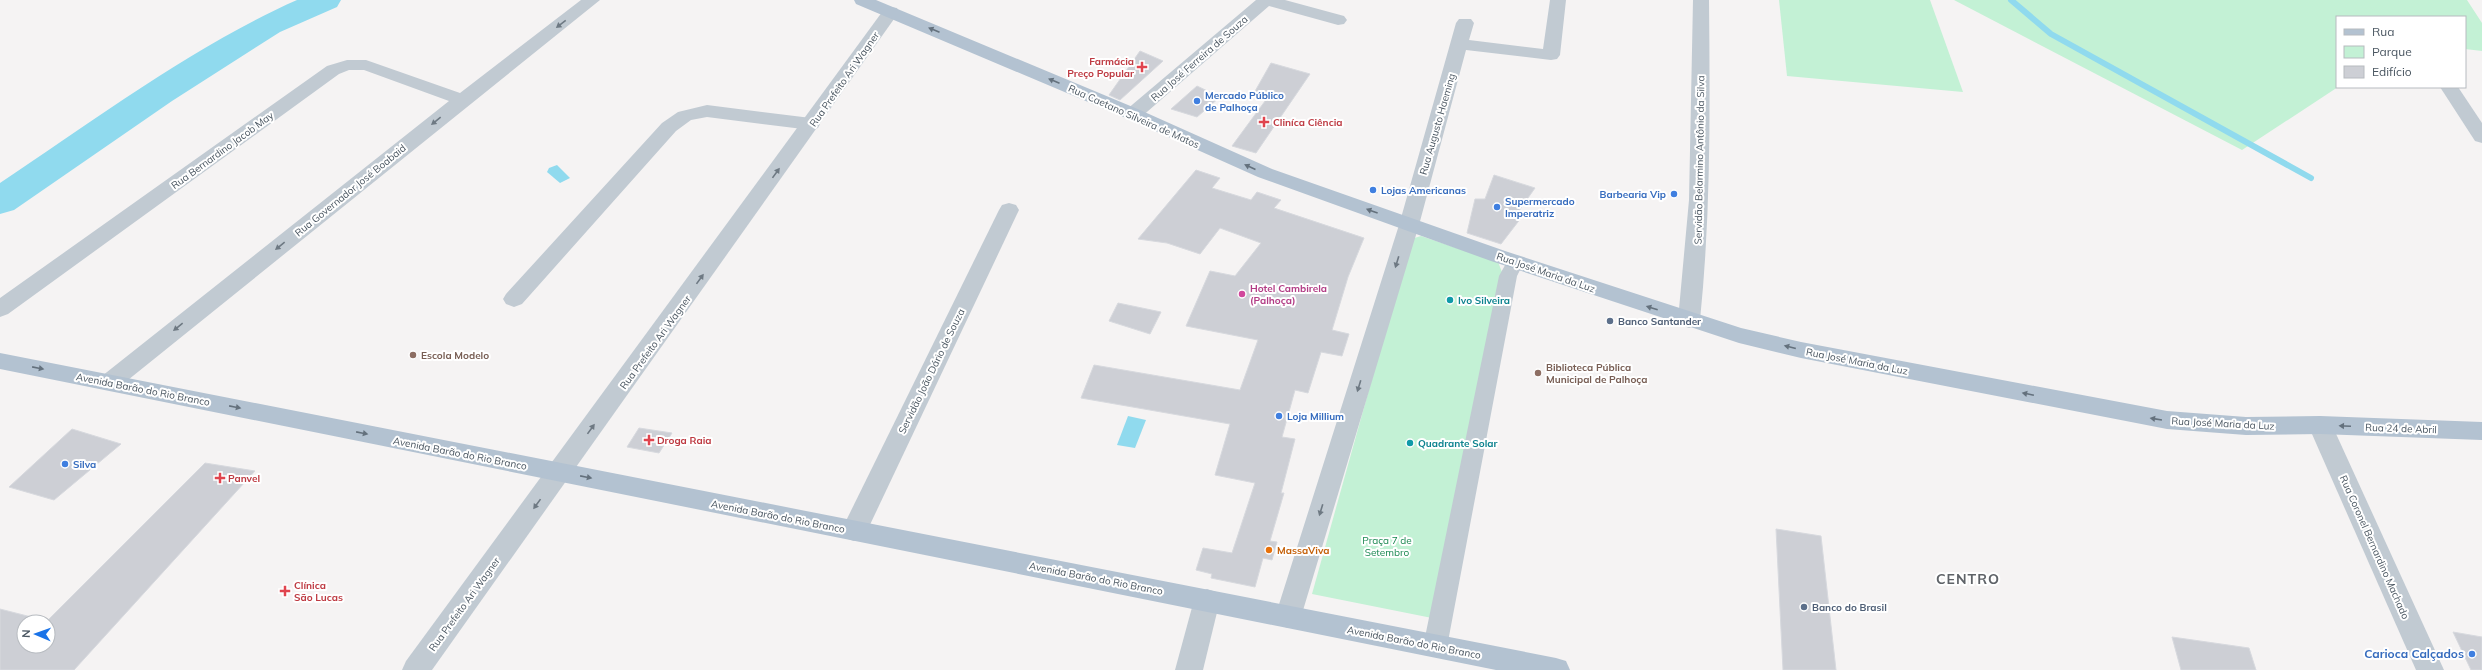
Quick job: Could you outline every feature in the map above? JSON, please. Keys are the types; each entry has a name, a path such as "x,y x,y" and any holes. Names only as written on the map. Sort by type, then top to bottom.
{"main road":[{"name":"Rua Caetano Silveira de Matos","path":"862,0 1133,114 1265,174 1409,224"},
{"name":"Rua José Maria da Luz","path":"1409,224 1515,262 1689,320 1801,350 2159,419 2246,426 2320,425"},
{"name":"Avenida Barão do Rio Branco","path":"0,361 1556,670"},
{"name":"Rua 24 de Abril","path":"2320,425 2482,431"}],"street":[{"name":"Rua Governador José Boabaid","path":"110,382 462,100 592,0"},
{"path":"1266,0 1338,20"},
{"name":"Rua José Ferreira de Souza","path":"1133,114 1266,0"},
{"path":"1459,44 1551,55 1558,0"},
{"name":"Servidão Belarmino Antônio da Silva","path":"1689,320 1696,264 1698,223 1701,0"},
{"name":"Rua Prefeito Ari Wagner","path":"416,670 812,124 891,12"},
{"name":"Rua Augusto Haeming","path":"1409,224 1465,23"},
{"name":"Rua Bernardino Jacob May","path":"0,309 333,70 347,65 366,65 462,100"},
{"path":"2450,88 2482,137"},
{"path":"514,299 669,127 686,116 707,111 812,124"},
{"name":"Servidão João Dário de Souza","path":"854,531 1009,210"},
{"path":"1288,618 1409,224"},
{"path":"1435,647 1508,276 1515,262"},
{"name":"Rua Coronel Bernardino Machado","path":"2320,425 2430,670"},
{"path":"1189,670 1207,600"}],"green space":[{"path":"1779,0 1930,0 1963,92 1787,76"},
{"path":"1954,0 2467,0 2482,23 2482,51 2466,49 2466,16 2336,16 2336,88 2242,150"},
{"name":"Praça 7 de Setembro","path":"1421,236 1498,262 1502,272 1432,618 1312,594 1411,239"}],"water":[{"path":"557,165 570,178 560,183 547,172 549,168"},
{"path":"1128,416 1146,420 1135,448 1117,445"}],"building":[{"name":"Farmácia Preço Popular","path":"1140,51 1163,61 1120,100 1109,95"},
{"name":"Cliníca Ciência","path":"1271,63 1310,74 1256,153 1232,146 1268,97 1254,93"},
{"name":"Mercado Público de Palhoça","path":"1197,86 1220,97 1197,117 1171,109"},
{"path":"1196,170 1220,178 1212,188 1251,200 1257,192 1281,200 1274,208 1364,238 1348,277 1332,330 1349,334 1342,356 1321,352 1308,393 1295,390 1282,437 1295,439 1281,493 1284,493 1270,541 1277,542 1272,560 1263,558 1255,587 1211,578 1212,574 1196,570 1203,548 1232,553 1255,483 1215,475 1230,424 1081,398 1094,365 1240,390 1258,340 1186,326 1210,271 1235,276 1261,243 1220,228 1200,254 1167,243 1138,239"},
{"name":"Supermercado Imperatriz","path":"1494,175 1535,188 1516,215 1521,218 1501,244 1467,233 1475,199 1485,199"},
{"path":"1118,303 1161,312 1150,334 1109,321"},
{"name":"Droga Raia","path":"639,428 672,433 659,453 627,447"},
{"path":"72,429 121,444 54,500 9,487"},
{"path":"205,463 255,471 74,670 0,670 0,609 20,614 16,614 16,654 56,654 56,614 54,614"},
{"name":"Banco do Brasil","path":"1776,529 1821,536 1836,670 1783,670"},
{"name":"Carioca Calçados","path":"2453,632 2482,637 2482,670 2471,670"},
{"path":"2172,637 2249,648 2256,670 2181,670"}],"waterway":[{"path":"0,201 159,93 268,25 325,0"},
{"path":"2011,0 2051,34 2311,178"}],"place":[{"name":"Farmácia Preço Popular","path":"1142,67"},
{"name":"Mercado Público de Palhoça","path":"1197,101"},
{"name":"Cliníca Ciência","path":"1264,122"},
{"name":"Lojas Americanas","path":"1373,190"},
{"name":"Barbearia Vip","path":"1674,194"},
{"name":"Supermercado Imperatriz","path":"1497,207"},
{"name":"Hotel Cambirela (Palhoça)","path":"1242,294"},
{"name":"Ivo Silveira","path":"1450,300"},
{"name":"Banco Santander","path":"1610,321"},
{"name":"Escola Modelo","path":"413,355"},
{"name":"Biblioteca Pública Municipal de Palhoça","path":"1538,373"},
{"name":"Loja Millium","path":"1279,416"},
{"name":"Droga Raia","path":"649,440"},
{"name":"Quadrante Solar","path":"1410,443"},
{"name":"Silva","path":"65,464"},
{"name":"Panvel","path":"220,478"},
{"name":"MassaViva","path":"1269,550"},
{"name":"Clínica São Lucas","path":"285,591"},
{"name":"Banco do Brasil","path":"1804,607"},
{"name":"Carioca Calçados","path":"2472,654"}],"district":[{"name":"CENTRO","path":"1968,579"}]}
